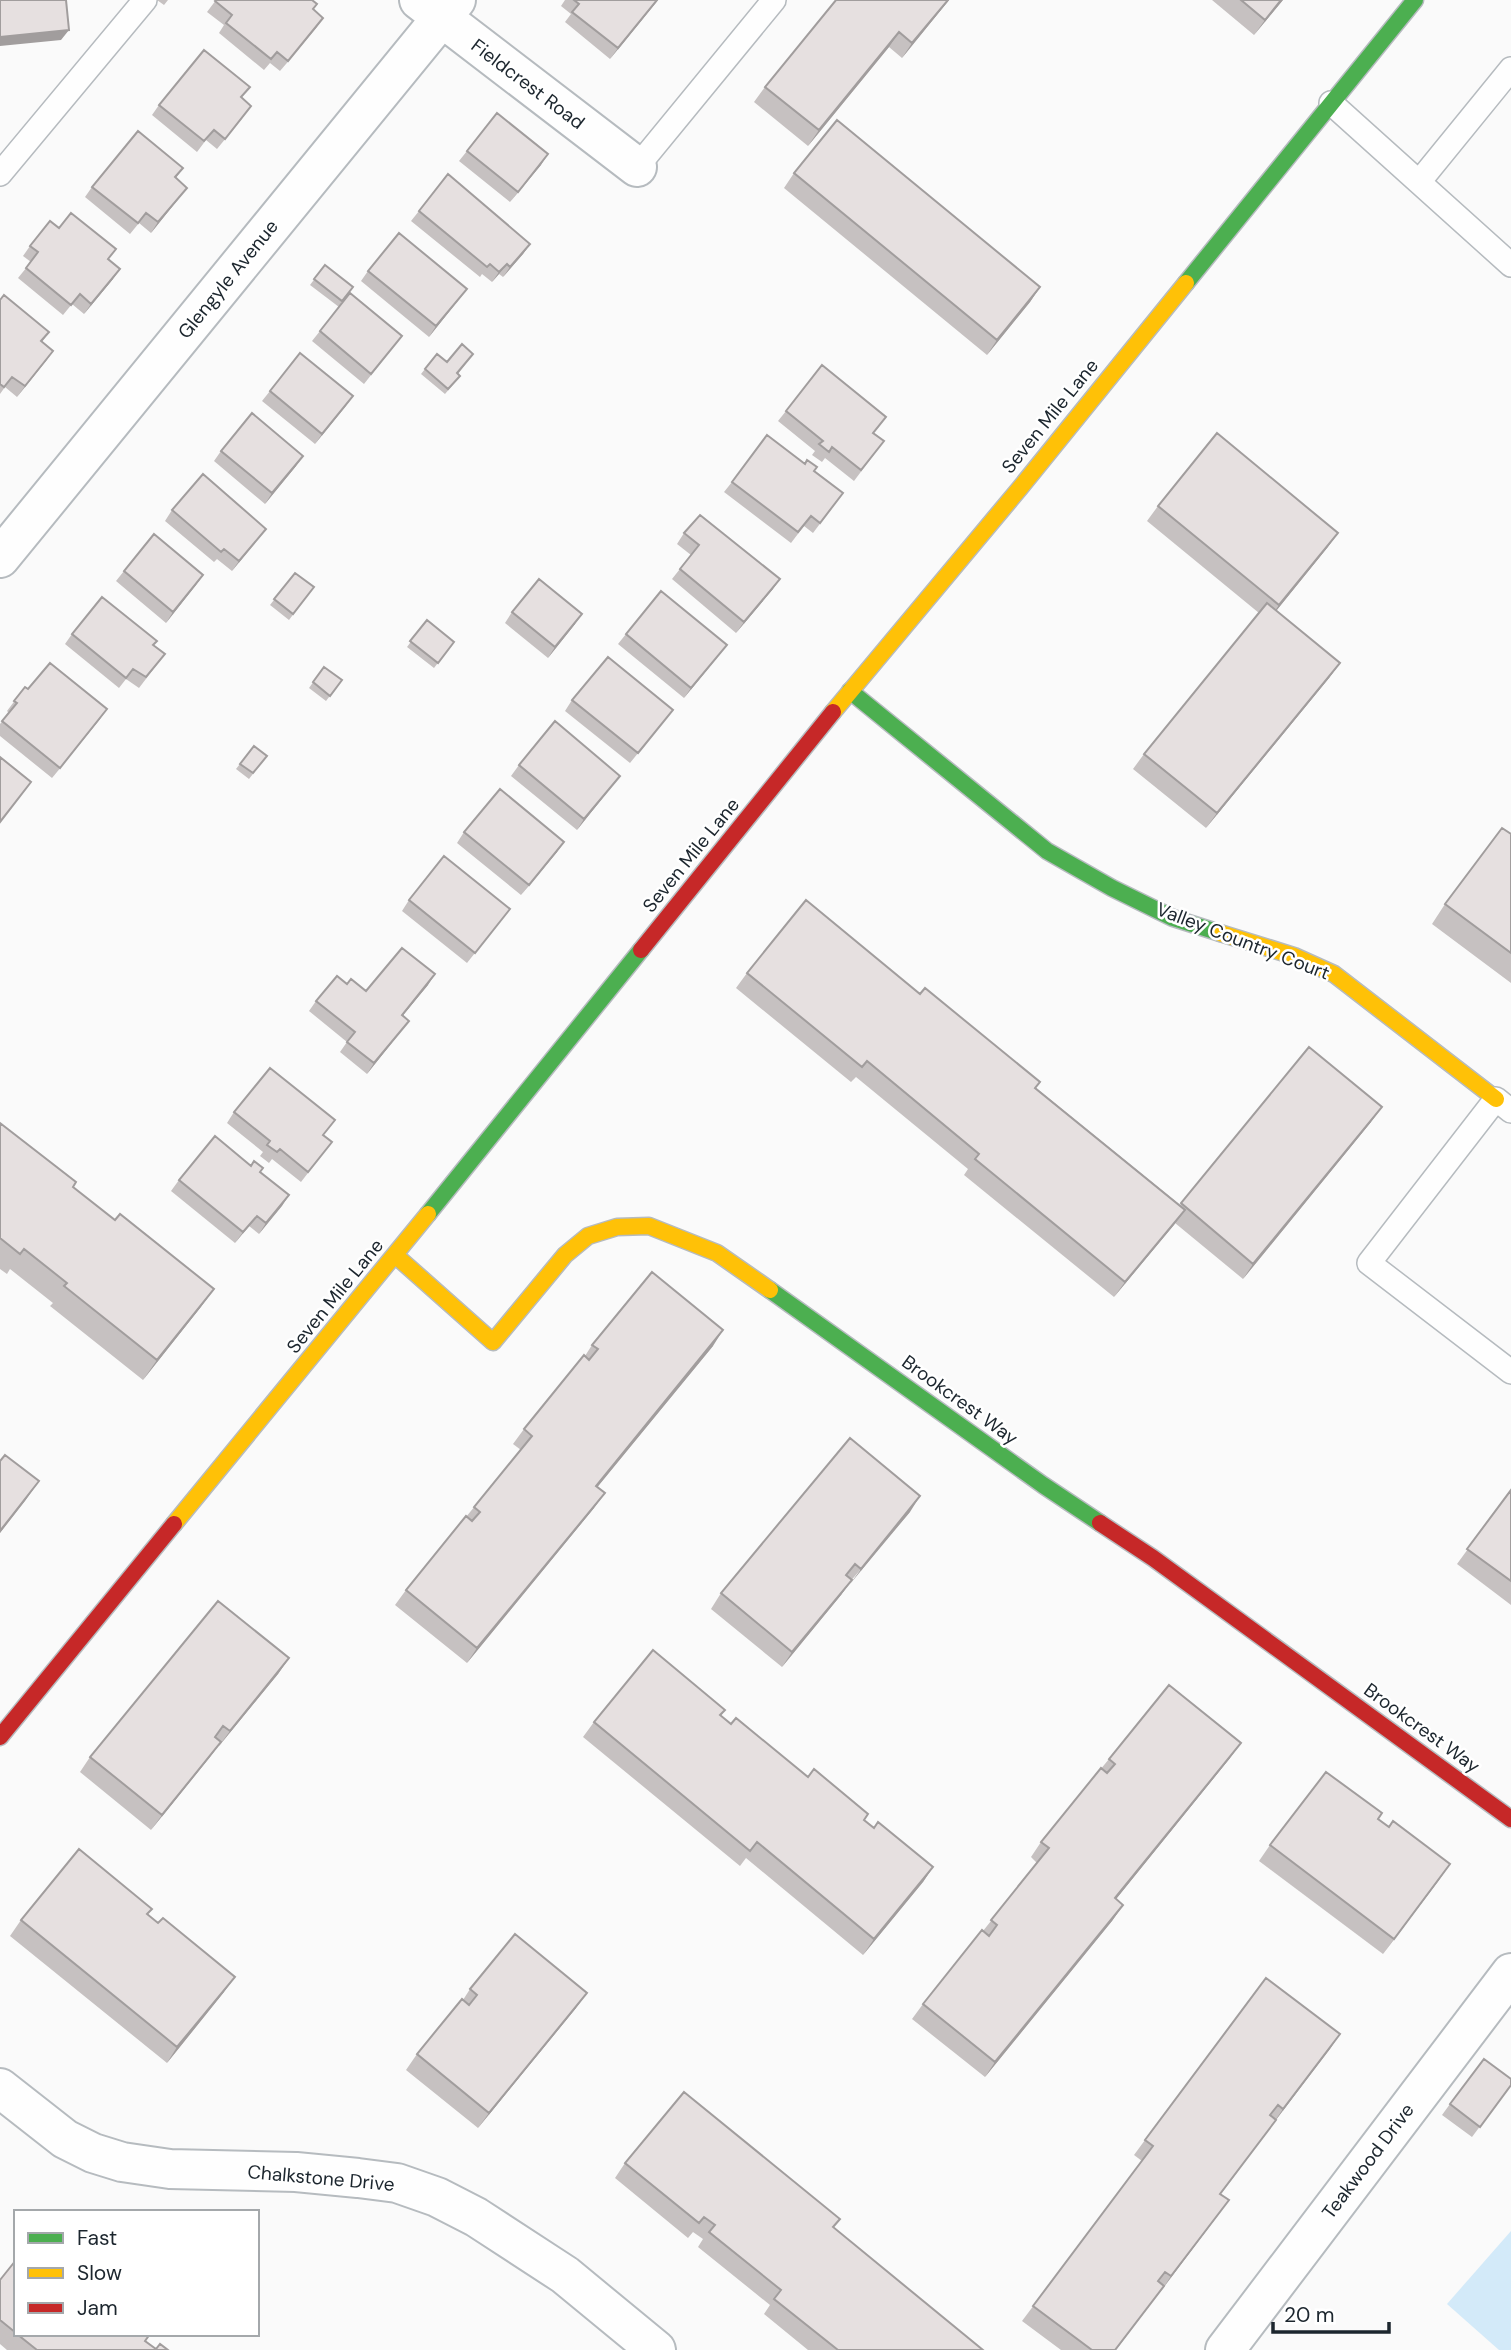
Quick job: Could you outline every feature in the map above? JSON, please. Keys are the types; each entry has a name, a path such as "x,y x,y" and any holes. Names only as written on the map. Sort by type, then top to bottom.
{"street":[{"name":"Seven Mile Lane","path":"0,1737 1415,0"},
{"name":"Fieldcrest Road","path":"438,6 638,167"},
{"name":"Glengyle Avenue","path":"0,558 438,6"},
{"name":"Valley Country Court","path":"850,691 1047,850 1112,888 1173,918 1294,956 1334,974 1503,1105"},
{"name":"Brookcrest Way","path":"395,1255 493,1342 565,1255 588,1236 617,1227 649,1226 718,1253 1043,1485 1153,1558 1511,1819"},
{"name":"Teakwood Drive","path":"1225,2350 1511,1973"},
{"name":"Chalkstone Drive","path":"0,2088 65,2139 93,2153 122,2162 170,2169 296,2172 358,2178 397,2183 437,2197 476,2217 565,2275 656,2350"}],"lane":[{"path":"0,174 145,0"},
{"path":"638,167 774,0"},
{"path":"1419,182 1511,69"},
{"path":"1331,103 1511,265"},
{"name":"Valley Country Court","path":"1503,1105 1369,1263 1511,1372"}],"shaded area":[{"path":"1511,2231 1511,2350 1499,2350 1447,2304"}],"building":[{"path":"0,0 66,0 69,30 0,37"},
{"path":"216,0 312,0 317,4 313,9 323,18 288,61 277,52 271,59 226,23 232,15"},
{"path":"574,0 657,0 618,48 572,12 579,4"},
{"path":"836,0 948,0 912,43 899,32 819,130 765,87"},
{"path":"1241,0 1281,0 1265,20"},
{"path":"204,50 250,87 241,97 251,106 225,139 214,130 204,141 159,105"},
{"path":"497,113 548,154 518,192 467,151"},
{"path":"837,120 1040,287 997,340 794,173"},
{"path":"138,131 183,168 175,177 187,188 158,222 146,213 138,223 92,187"},
{"path":"448,174 530,244 510,267 507,264 499,272 490,264 487,267 419,211"},
{"path":"71,213 116,249 108,259 120,269 91,304 80,294 71,305 26,268 38,252 30,246 50,221 59,228"},
{"path":"399,233 467,289 436,326 368,271"},
{"path":"325,265 353,287 342,301 314,279"},
{"path":"350,293 402,336 371,374 320,331"},
{"path":"4,295 49,332 41,341 53,351 25,386 12,377 4,387 0,384 0,300"},
{"path":"462,344 473,354 457,373 460,376 448,389 425,369 437,354 447,362"},
{"path":"300,353 353,396 322,434 270,391"},
{"path":"822,365 886,417 873,433 884,441 861,470 832,447 829,452 819,444 823,441 786,411"},
{"path":"252,413 303,456 272,493 221,451"},
{"path":"1217,433 1338,533 1279,605 1158,506"},
{"path":"767,435 805,464 807,460 817,467 814,471 843,493 820,523 811,516 798,532 732,482"},
{"path":"203,474 266,529 239,561 224,549 221,552 172,510"},
{"path":"700,515 780,579 744,622 680,569 699,545 684,533"},
{"path":"154,534 203,575 173,612 124,571"},
{"path":"295,573 314,587 293,614 274,599"},
{"path":"539,579 582,614 555,647 512,612"},
{"path":"661,591 727,645 691,688 626,634"},
{"path":"102,597 157,641 153,645 165,654 146,677 133,669 126,678 72,634"},
{"path":"1267,603 1340,663 1217,813 1144,754"},
{"path":"427,620 454,642 438,663 410,641"},
{"path":"608,657 673,710 638,753 572,700"},
{"path":"50,663 107,709 60,768 2,721 17,703 14,701 25,687 28,689"},
{"path":"324,667 342,680 330,696 313,682"},
{"path":"555,721 620,776 584,819 519,765"},
{"path":"254,746 267,756 253,773 240,764"},
{"path":"0,757 31,782 0,822"},
{"path":"500,789 564,842 529,885 464,832"},
{"path":"1502,828 1511,834 1511,953 1445,904"},
{"path":"444,856 510,909 475,953 409,900"},
{"path":"806,900 920,994 925,988 1040,1082 1035,1088 1185,1210 1125,1282 975,1159 979,1154 867,1061 862,1067 747,973"},
{"path":"402,948 435,974 402,1015 409,1021 374,1063 347,1042 355,1032 316,1001 337,976 347,984 351,979 366,991"},
{"path":"1309,1047 1382,1107 1253,1264 1181,1203"},
{"path":"270,1068 335,1120 323,1135 332,1142 308,1172 280,1149 277,1152 267,1145 270,1141 234,1112"},
{"path":"0,1123 76,1182 73,1187 115,1220 120,1214 214,1289 157,1360 64,1286 67,1283 24,1249 20,1254 0,1238"},
{"path":"215,1136 251,1166 254,1161 263,1168 260,1172 289,1195 266,1223 257,1216 243,1232 179,1180"},
{"path":"652,1272 723,1330 596,1486 605,1493 477,1648 406,1590 466,1516 472,1521 480,1512 474,1507 532,1436 524,1429 584,1355 589,1360 598,1349 592,1345"},
{"path":"850,1438 920,1496 861,1569 855,1564 846,1575 852,1580 792,1652 721,1593"},
{"path":"5,1455 39,1481 0,1531 0,1461"},
{"path":"1511,1490 1511,1581 1467,1549"},
{"path":"218,1601 289,1658 230,1731 223,1726 215,1737 221,1742 162,1815 90,1757"},
{"path":"653,1650 725,1710 720,1715 731,1724 736,1718 808,1777 814,1769 868,1814 864,1820 874,1828 878,1822 933,1867 874,1939 757,1842 750,1851 594,1722"},
{"path":"1169,1685 1241,1743 1115,1898 1123,1905 995,2062 923,2004 982,1930 989,1936 997,1925 991,1920 1049,1848 1041,1842 1101,1768 1107,1773 1115,1764 1109,1759"},
{"path":"1326,1772 1382,1813 1378,1819 1389,1827 1393,1821 1450,1864 1394,1939 1270,1845"},
{"path":"79,1849 152,1909 147,1914 158,1923 163,1918 235,1977 177,2047 21,1920"},
{"path":"515,1934 587,1993 489,2113 417,2054 462,1999 469,2005 477,1995 470,1989"},
{"path":"1266,1978 1340,2034 1283,2109 1278,2105 1270,2115 1276,2120 1220,2194 1229,2200 1171,2276 1165,2272 1158,2281 1164,2286 1115,2350 1092,2350 1033,2306 1153,2146 1145,2140"},
{"path":"1484,2059 1511,2079 1511,2085 1480,2127 1450,2104"},
{"path":"684,2092 840,2219 833,2227 983,2350 838,2350 774,2299 781,2290 709,2232 715,2225 704,2217 699,2223 625,2163"},
{"path":"14,2262 14,2331 0,2320 0,2280"},
{"path":"20,2336 149,2336 145,2341 156,2349 160,2344 168,2350 37,2350"}],"traffic: fast":[{"path":"1186,283 1415,0"},
{"path":"850,691 1047,851 1112,888 1173,918 1220,933"},
{"path":"428,1214 641,950"},
{"path":"770,1290 1100,1523"}],"traffic: slow":[{"path":"833,712 1186,283"},
{"path":"1220,933 1294,956 1334,974 1496,1099"},
{"path":"174,1524 428,1214"},
{"path":"395,1255 493,1342 565,1255 588,1236 617,1227 649,1226 717,1253 770,1290"}],"traffic: jam":[{"path":"641,950 833,712"},
{"path":"1100,1523 1153,1558 1511,1819"},
{"path":"0,1737 174,1524"}]}
